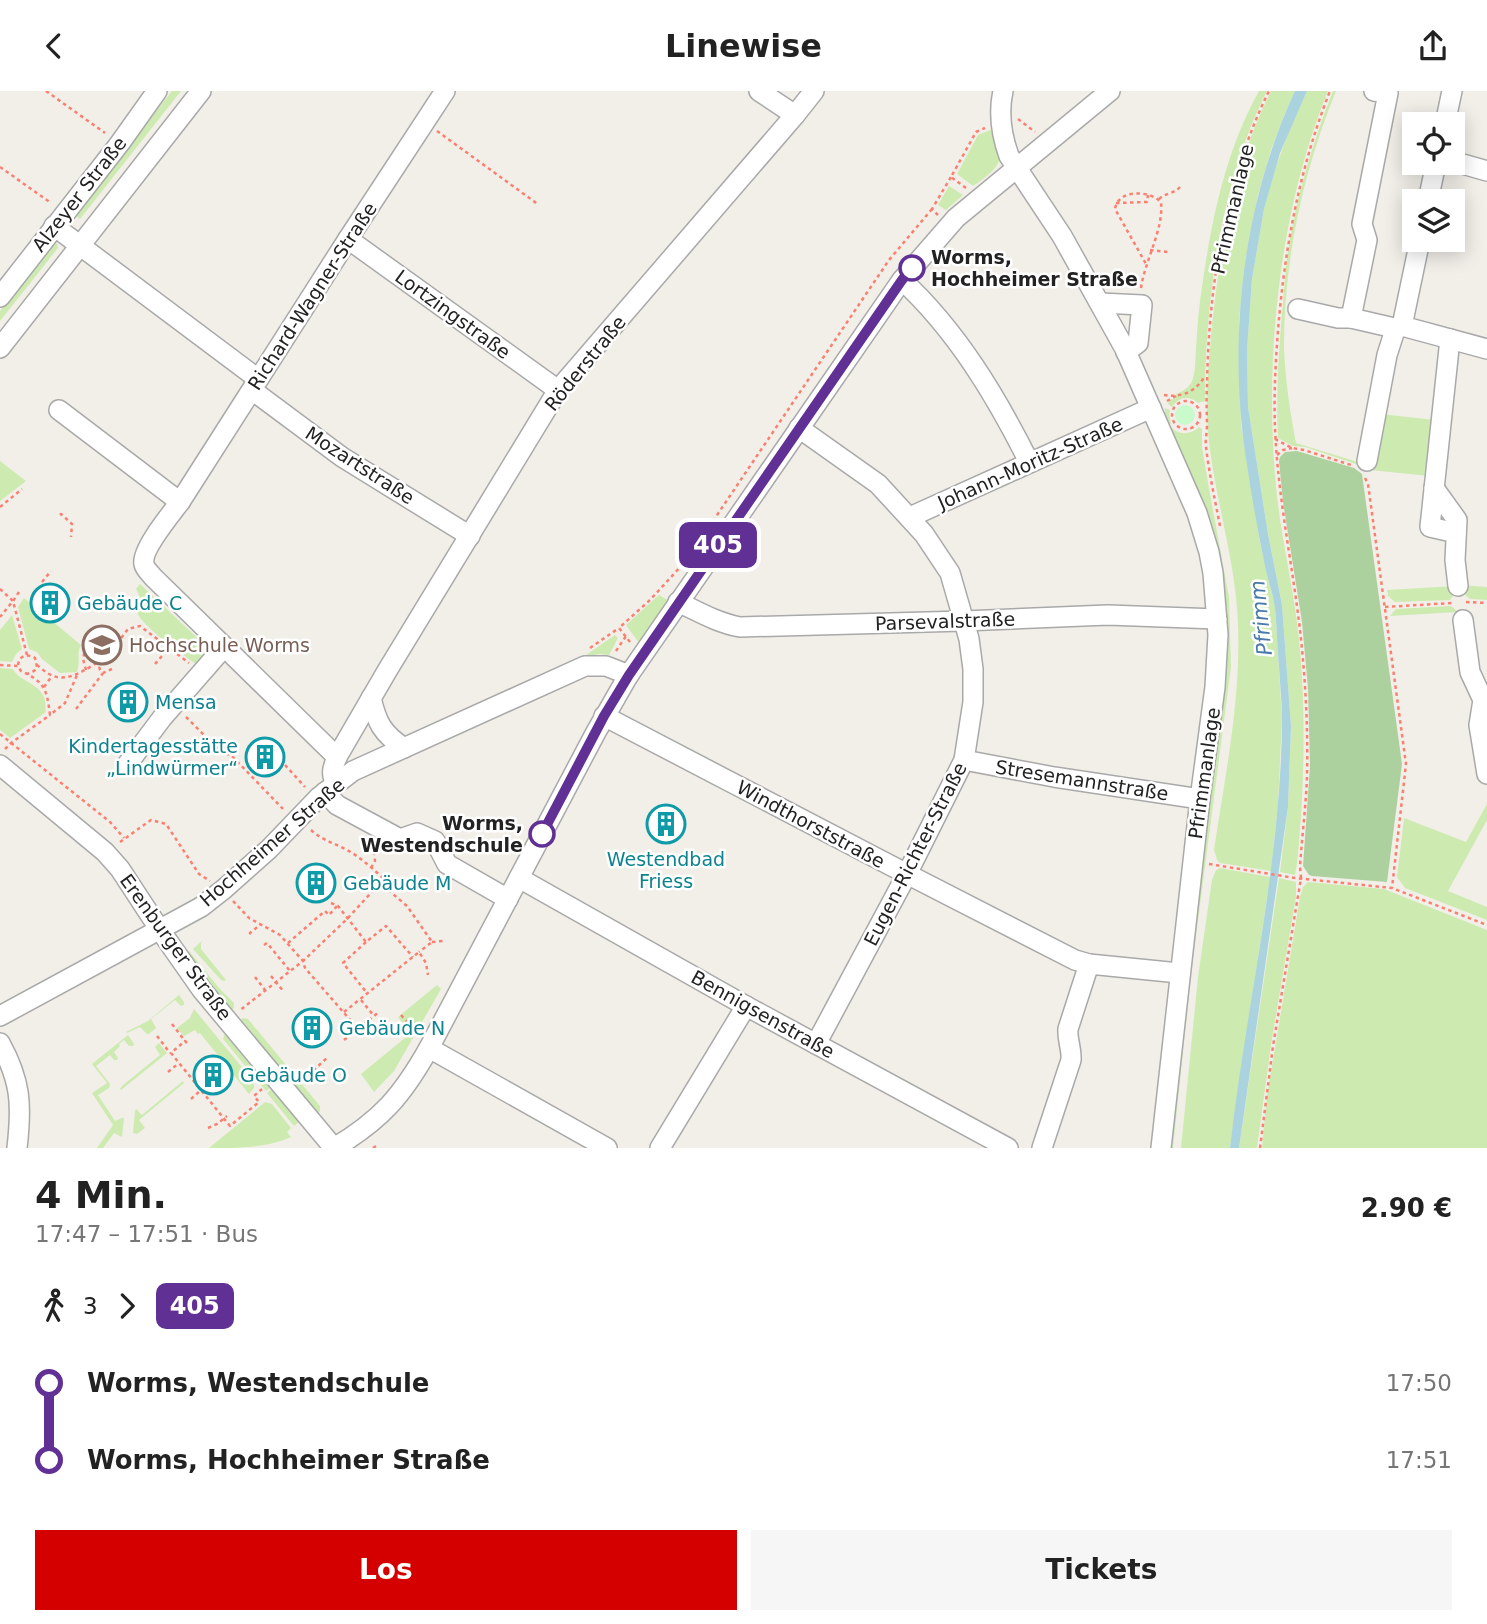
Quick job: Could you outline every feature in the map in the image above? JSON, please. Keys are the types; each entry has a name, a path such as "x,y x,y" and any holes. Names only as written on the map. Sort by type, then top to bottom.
{"street":[{"name":"Alzeyer Straße","path":"0,297 158,91"},
{"path":"0,348 201,91"},
{"name":"Richard-Wagner-Straße","path":"224,647 153,577 144,566 144,556 445,91"},
{"path":"759,91 795,115"},
{"name":"Röderstraße","path":"322,787 332,776 337,757 371,698 558,390 814,91"},
{"name":"Pfrimmanlage","path":"1003,91 1000,106 1001,129 1009,156 1062,236 1126,352 1189,493 1204,532 1213,573 1217,619 1215,687 1179,973 1161,1148"},
{"path":"334,1148 364,1129 405,1088 429,1048 604,716 629,675 902,280 950,226 1110,91"},
{"path":"1447,112 1452,91"},
{"path":"1351,318 1367,240 1362,224 1381,92"},
{"path":"1465,165 1487,171"},
{"name":"Mozartstraße","path":"60,219 80,245 342,457 470,536"},
{"name":"Lortzingstraße","path":"348,239 558,390"},
{"path":"1364,464 1387,355 1398,328 1417,252"},
{"path":"902,280 947,329 985,380 1029,463"},
{"path":"1100,303 1142,306 1138,342 1126,352"},
{"path":"1298,309 1338,318 1351,318 1487,349"},
{"path":"1450,339 1430,527 1456,533 1458,586"},
{"name":"Johann-Moritz-Straße","path":"910,517 1151,408"},
{"path":"59,410 180,502"},
{"name":"Eugen-Richter-Straße","path":"799,428 878,484 924,534 950,573 969,639 974,702 964,760 817,1044"},
{"name":"Parsevalstraße","path":"678,602 711,619 740,627 1108,615 1217,619"},
{"path":"1463,619 1470,671 1483,700 1479,725 1487,773"},
{"path":"126,766 174,704 224,647 337,757"},
{"name":"Hochheimer Straße","path":"0,1016 201,907 269,849 292,815 322,787 584,666 597,665 629,675"},
{"path":"371,698 378,723 384,733 404,748"},
{"name":"Windthorststraße","path":"604,716 1075,960 1089,964 1179,973"},
{"name":"Stresemannstraße","path":"964,760 1081,782 1200,799"},
{"name":"Erenburger Straße","path":"0,765 105,852 120,869 202,990 334,1148"},
{"path":"322,787 337,805 400,839 417,833 435,841 447,864 508,898"},
{"name":"Bennigsenstraße","path":"519,878 746,1006 1008,1148"},
{"path":"1042,1148 1071,1060 1068,1029 1089,964"},
{"path":"660,1148 746,1006"},
{"path":"0,1042 19,1089 17,1148"},
{"path":"429,1048 607,1148"}],"path":[{"path":"46,91 120,143"},
{"name":"Pfrimmanlage","path":"1140,383 1163,394 1176,396 1195,389 1207,373 1212,301 1225,225 1243,153 1269,91"},
{"path":"1259,1148 1301,878 1307,778 1299,622 1281,507 1275,439 1276,365 1284,265 1294,207 1330,91"},
{"path":"424,122 539,205"},
{"path":"0,167 60,219"},
{"path":"709,527 888,260 932,209 951,177"},
{"path":"1159,199 1180,187"},
{"path":"1116,204 1147,202 1148,195"},
{"path":"1139,305 1146,264 1161,219 1161,202 1148,195 1123,197 1115,209 1146,264"},
{"path":"932,209 950,226"},
{"path":"1150,250 1167,252"},
{"path":"1184,401 1195,405 1200,415 1198,423 1185,430 1175,425 1172,418 1174,407 1184,401"},
{"path":"1200,415 1207,414"},
{"path":"1275,439 1292,448 1364,464 1406,764 1392,888"},
{"path":"1277,456 1283,450 1292,448"},
{"path":"0,507 22,489"},
{"path":"60,515 72,524 71,537"},
{"path":"572,671 582,653 619,628 650,600 687,560"},
{"path":"41,582 51,571"},
{"path":"0,589 13,601 27,655"},
{"path":"0,617 19,592"},
{"path":"1385,607 1487,603"},
{"path":"50,715 44,687 21,671 18,666 19,659 27,655 34,658 37,665 52,676 77,675 113,650 128,629 136,626 144,627 168,649 197,669 195,679"},
{"path":"619,628 641,656"},
{"path":"86,645 83,656 86,670"},
{"path":"155,664 168,649"},
{"path":"98,662 103,673"},
{"path":"0,665 18,666"},
{"path":"27,674 34,671 37,665"},
{"path":"76,709 91,693 103,673 112,669"},
{"path":"0,756 11,743 65,703 77,675"},
{"path":"44,687 52,676"},
{"path":"174,704 224,755 230,754 292,815 321,839 355,855 384,879 303,961 229,1020"},
{"path":"0,734 110,822 124,838"},
{"path":"285,765 322,787"},
{"path":"105,852 150,820 166,824 200,874 224,889 245,915 274,930 288,943 303,961 304,968 358,1029"},
{"path":"333,844 337,837"},
{"path":"371,868 375,861 374,852"},
{"path":"1209,864 1295,878 1392,888 1487,925"},
{"path":"380,883 407,906 432,942"},
{"path":"331,902 338,906 366,942"},
{"path":"288,943 325,911 329,915 338,906"},
{"path":"251,934 261,924"},
{"path":"367,993 343,963 386,926 413,957"},
{"path":"344,1012 432,942 443,941"},
{"path":"264,945 267,943 290,971"},
{"path":"419,952 426,963 428,975"},
{"path":"271,976 284,992"},
{"path":"255,977 265,990"},
{"path":"360,999 374,1016"},
{"path":"344,1041 379,1012"},
{"path":"401,1015 404,1022 429,1048"},
{"path":"171,1053 186,1042 172,1024"},
{"path":"157,1036 230,1126 259,1102 252,1097 275,1077"},
{"path":"303,1080 328,1057"},
{"path":"169,1072 179,1063"},
{"path":"191,1099 201,1090"},
{"path":"208,1128 225,1117"}],"green space":[{"path":"172,91 181,91 80,219 75,215"},
{"path":"1259,91 1267,91 1238,163 1219,242 1208,323 1205,401 1198,403 1184,398 1172,407 1168,404 1170,400 1176,398 1176,394 1191,383 1193,377 1200,301 1220,193 1236,141"},
{"path":"1271,91 1295,91 1271,150 1258,195 1249,239 1239,320 1241,424 1260,542 1275,605 1282,719 1278,805 1271,871 1220,863 1214,850 1235,709 1238,624 1234,578 1212,465 1207,402 1214,305 1223,242 1237,180"},
{"path":"1307,91 1328,91 1311,137 1287,235 1279,285 1272,387 1276,486 1297,622 1303,695 1302,793 1295,875 1280,872 1288,807 1291,726 1282,605 1248,407 1247,350 1252,279 1264,209 1288,133"},
{"path":"1333,91 1336,91 1314,153 1298,216 1287,281 1284,347 1296,443 1361,463 1359,465 1305,447 1293,446 1278,438 1279,353 1289,245 1304,177"},
{"path":"995,128 1000,150 999,161 990,174 973,186 957,174 978,135"},
{"path":"949,186 963,195 946,210 938,205"},
{"path":"57,243 58,248 0,321 0,311 48,250"},
{"path":"1181,405 1189,405 1195,415 1189,425 1181,425 1175,419 1175,411"},
{"path":"1165,408 1170,410 1169,425 1176,431 1187,433 1199,427 1202,429 1202,447 1229,597 1231,667 1191,974 1173,1148 1167,1148 1223,618 1165,419"},
{"path":"1381,414 1435,420 1429,476 1370,470"},
{"path":"1297,451 1354,468 1362,474 1402,764 1387,882 1312,876 1303,866 1310,766 1308,689 1302,622 1279,461 1285,452"},
{"path":"0,461 26,481 0,501"},
{"path":"140,584 205,645 206,653 197,665 140,618 136,604 140,597 136,589"},
{"path":"1461,585 1487,587 1487,600 1470,599 1462,592"},
{"path":"1455,586 1456,592 1450,600 1395,602 1388,596 1387,590"},
{"path":"659,595 669,601 639,643 626,625"},
{"path":"24,598 81,645 77,672 60,673 37,652 29,649 18,607"},
{"path":"1451,606 1458,612 1390,616 1396,609"},
{"path":"12,615 22,649 12,662 0,661 0,630"},
{"path":"615,635 618,638 609,655 583,657"},
{"path":"0,668 13,669 40,691 45,701 46,712 10,738 0,730"},
{"path":"1487,804 1487,820 1448,891 1487,907 1487,920 1405,888 1397,877 1404,818 1466,842"},
{"path":"1220,868 1270,877 1230,1148 1181,1148 1198,977 1212,880 1216,870"},
{"path":"1279,878 1296,882 1296,897 1257,1148 1239,1148"},
{"path":"1308,882 1384,889 1487,930 1487,1148 1262,1148 1267,1096 1300,897"},
{"path":"203,940 201,949 226,980 221,980 193,949"},
{"path":"189,951 234,1003 233,1010 184,955"},
{"path":"437,985 441,989 394,1071 374,1092 361,1074 411,1033 398,1017"},
{"path":"179,995 184,1005 181,1006 175,1000 151,1019 156,1028 149,1034 140,1027 126,1032 148,1021"},
{"path":"194,1009 254,1082 254,1088 249,1094 200,1033 195,1030 184,1036 177,1028 190,1018"},
{"path":"248,1019 320,1106 318,1114 241,1020"},
{"path":"225,1033 270,1088 266,1091 223,1039"},
{"path":"128,1035 133,1046 129,1046 124,1040 114,1052 117,1060 110,1055 96,1066 110,1084 109,1088 98,1095 115,1121 124,1118 122,1137 114,1133 103,1148 97,1148 113,1125 92,1093 107,1083 92,1064"},
{"path":"159,1043 167,1053 121,1090 123,1085 160,1055 155,1047"},
{"path":"183,1081 184,1083 139,1120 145,1128 137,1134 133,1133 136,1109 142,1115"},
{"path":"272,1089 299,1122 294,1126 267,1093"},
{"path":"265,1102 272,1104 291,1128 287,1132 291,1137 262,1145 209,1148"}],"water":[{"path":"1295,91 1307,91 1280,153 1264,209 1252,279 1247,350 1248,407 1282,605 1291,726 1288,807 1239,1148 1230,1148 1276,828 1282,720 1275,608 1255,516 1241,418 1239,322 1251,227 1262,180"}],"bus line":[{"name":"405","path":"542,834 604,716 629,675 912,268"}],"place":[{"name":"Worms, Hochheimer Straße","path":"912,268"},
{"name":"Gebäude C","path":"50,603"},
{"name":"Hochschule Worms","path":"102,645"},
{"name":"Mensa","path":"128,702"},
{"name":"Kindertagesstätte „Lindwürmer“","path":"265,757"},
{"name":"Westendbad Friess","path":"666,824"},
{"name":"Worms, Westendschule","path":"542,834"},
{"name":"Gebäude M","path":"316,883"},
{"name":"Gebäude N","path":"312,1028"},
{"name":"Gebäude O","path":"213,1075"}],"water label":[{"name":"Pfrimm","path":"1261,618"}]}
